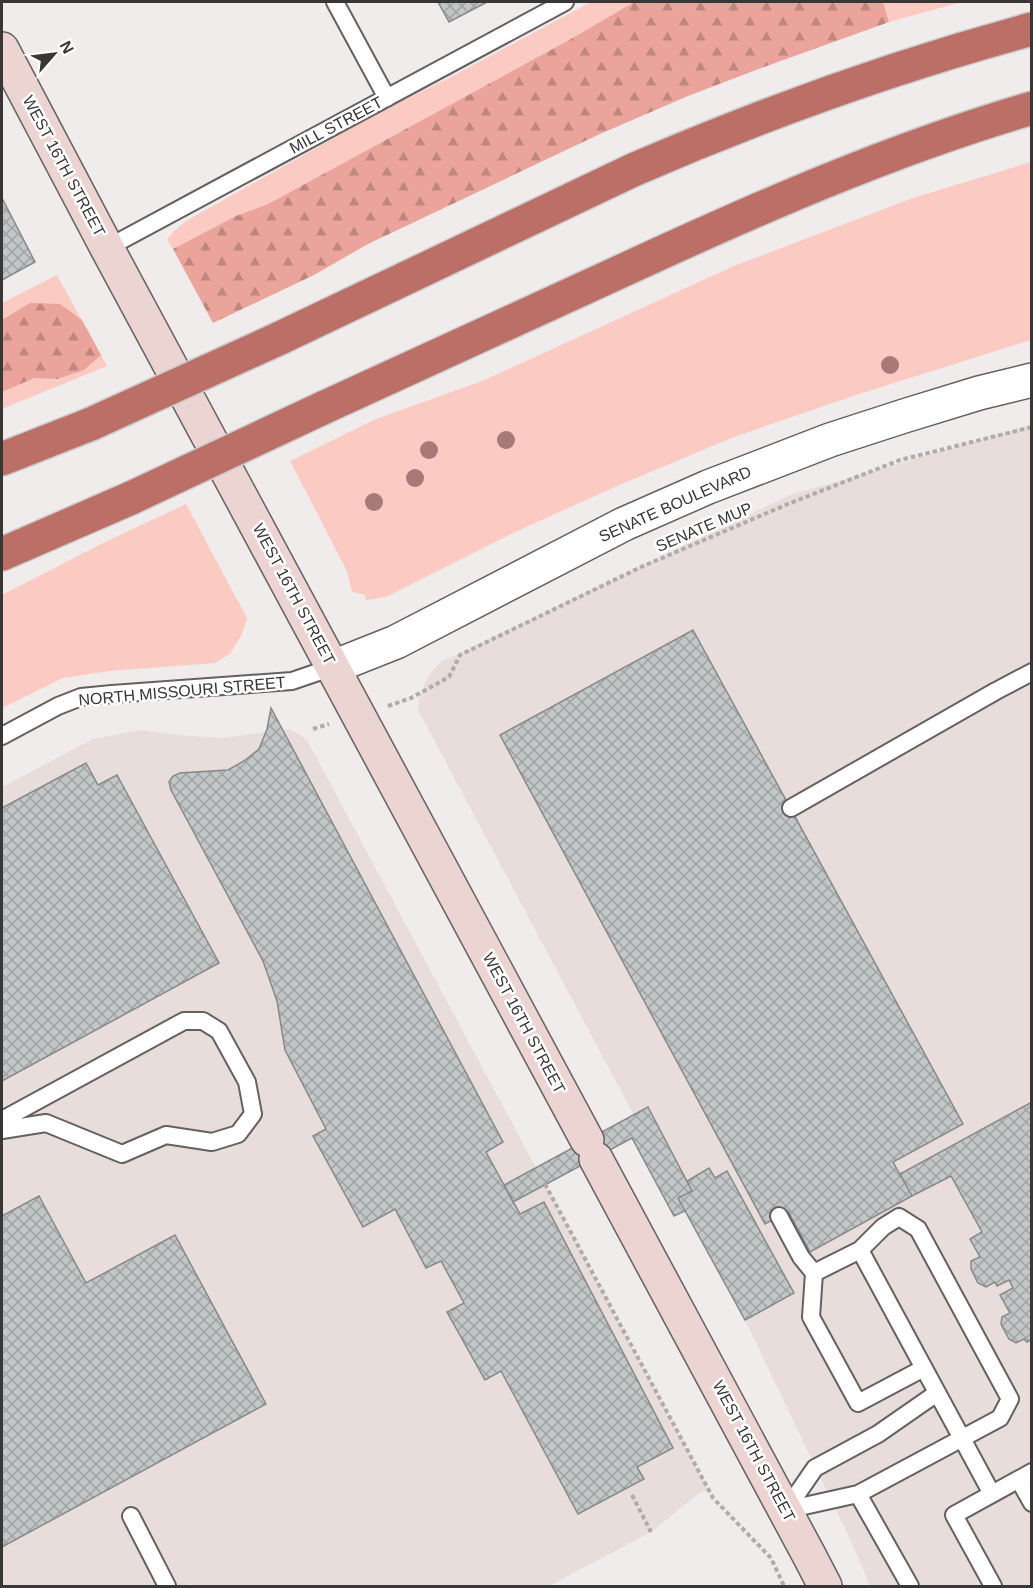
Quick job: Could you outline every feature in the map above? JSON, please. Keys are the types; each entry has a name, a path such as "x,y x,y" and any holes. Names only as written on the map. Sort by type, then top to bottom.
{"highway":[{"path":"2,464 278,339 633,170 844,87 1032,29"},
{"path":"2,554 123,502 325,407 777,202 969,127 1032,108"},
{"path":"2,459 44,444"},
{"path":"2,575 21,566 123,502"}],"main road":[{"name":"WEST 16TH STREET","path":"2,49 786,1510 825,1587"}],"street":[{"name":"SENATE BOULEVARD","path":"333,667 396,642 624,524 708,487 840,437 947,403 1032,380"}],"lane":[{"path":"335,2 387,98"},
{"name":"MILL STREET","path":"107,248 565,2"},
{"name":"NORTH MISSOURI STREET","path":"2,736 58,706 81,698 292,681 333,667"},
{"path":"791,808 1032,672"},
{"path":"2,1120 184,1021 203,1021 219,1031 247,1082 253,1114 238,1134 212,1142 166,1135 122,1154 46,1123 2,1130"},
{"path":"779,1216 801,1257 814,1273 811,1317 858,1403 924,1368"},
{"path":"786,1510 858,1494 1000,1418 1010,1399 918,1229 899,1217 883,1227 860,1250 814,1273"},
{"path":"860,1250 992,1494"},
{"path":"786,1510 815,1468 878,1434 937,1393"},
{"path":"993,1587 954,1515 1025,1476 1032,1503"},
{"path":"858,1494 910,1587"},
{"path":"131,1516 167,1587"}],"path":[{"name":"SENATE MUP","path":"411,698 449,677 460,655 641,567 788,504 900,460 1032,427"},
{"path":"545,1184 713,1498 771,1558 784,1587"},
{"path":"632,1495 651,1532"}],"shaded area":[{"path":"591,2 634,2 569,40 268,204 236,216 173,249 167,240 186,221 384,110"},
{"path":"883,2 962,2 889,22"},
{"path":"1031,162 1031,340 856,395 734,437 511,534 388,596 366,600 365,595 352,592 347,571 290,461 376,419 482,381 734,266 913,198"},
{"path":"57,275 107,366 2,409 2,303"},
{"path":"1031,425 1031,1586 870,1586 745,1320 418,710 419,699 432,671 441,662 790,495"},
{"path":"186,504 247,618 242,634 230,654 215,663 110,671 63,678 2,708 2,595 103,543"},
{"path":"290,729 307,740 708,1489 698,1494 651,1532 549,1586 193,1586 191,1584 186,1586 2,1586 2,787 93,739 140,730 221,738"}],"green space":[{"path":"634,2 883,2 889,22 688,96 600,134 368,244 314,275 213,323 173,249 236,216 268,204 569,40"},
{"path":"30,303 60,304 82,320 101,355 84,370 57,379 34,378 2,392 2,320"}],"building":[{"path":"438,2 487,2 449,22"},
{"path":"2,198 35,262 2,280"},
{"path":"693,630 963,1124 893,1162 912,1196 810,1252 788,1211 765,1224 500,735"},
{"path":"271,708 503,1142 486,1152 520,1214 544,1202 673,1448 637,1467 644,1479 578,1514 501,1371 485,1380 447,1312 464,1303 441,1261 426,1268 395,1209 363,1227 313,1136 326,1129 285,1050 277,1001 263,961 171,790 169,782 173,776 180,773 228,770 259,749 267,729"},
{"path":"86,763 98,785 117,775 219,963 2,1081 2,808"},
{"path":"1032,1102 1032,1339 1027,1342 1024,1339 1016,1343 1009,1339 1001,1324 1002,1317 1010,1313 1000,1295 1013,1288 1009,1280 997,1286 995,1282 986,1287 978,1283 971,1269 971,1261 980,1257 970,1239 982,1232 951,1176 912,1196 900,1174"},
{"path":"648,1107 692,1191 678,1198 685,1211 674,1216 632,1138 513,1202 504,1185"},
{"path":"709,1168 715,1178 727,1171 794,1293 745,1320 678,1198 692,1191 687,1181"},
{"path":"39,1196 86,1283 175,1235 266,1404 2,1547 2,1216"}]}
